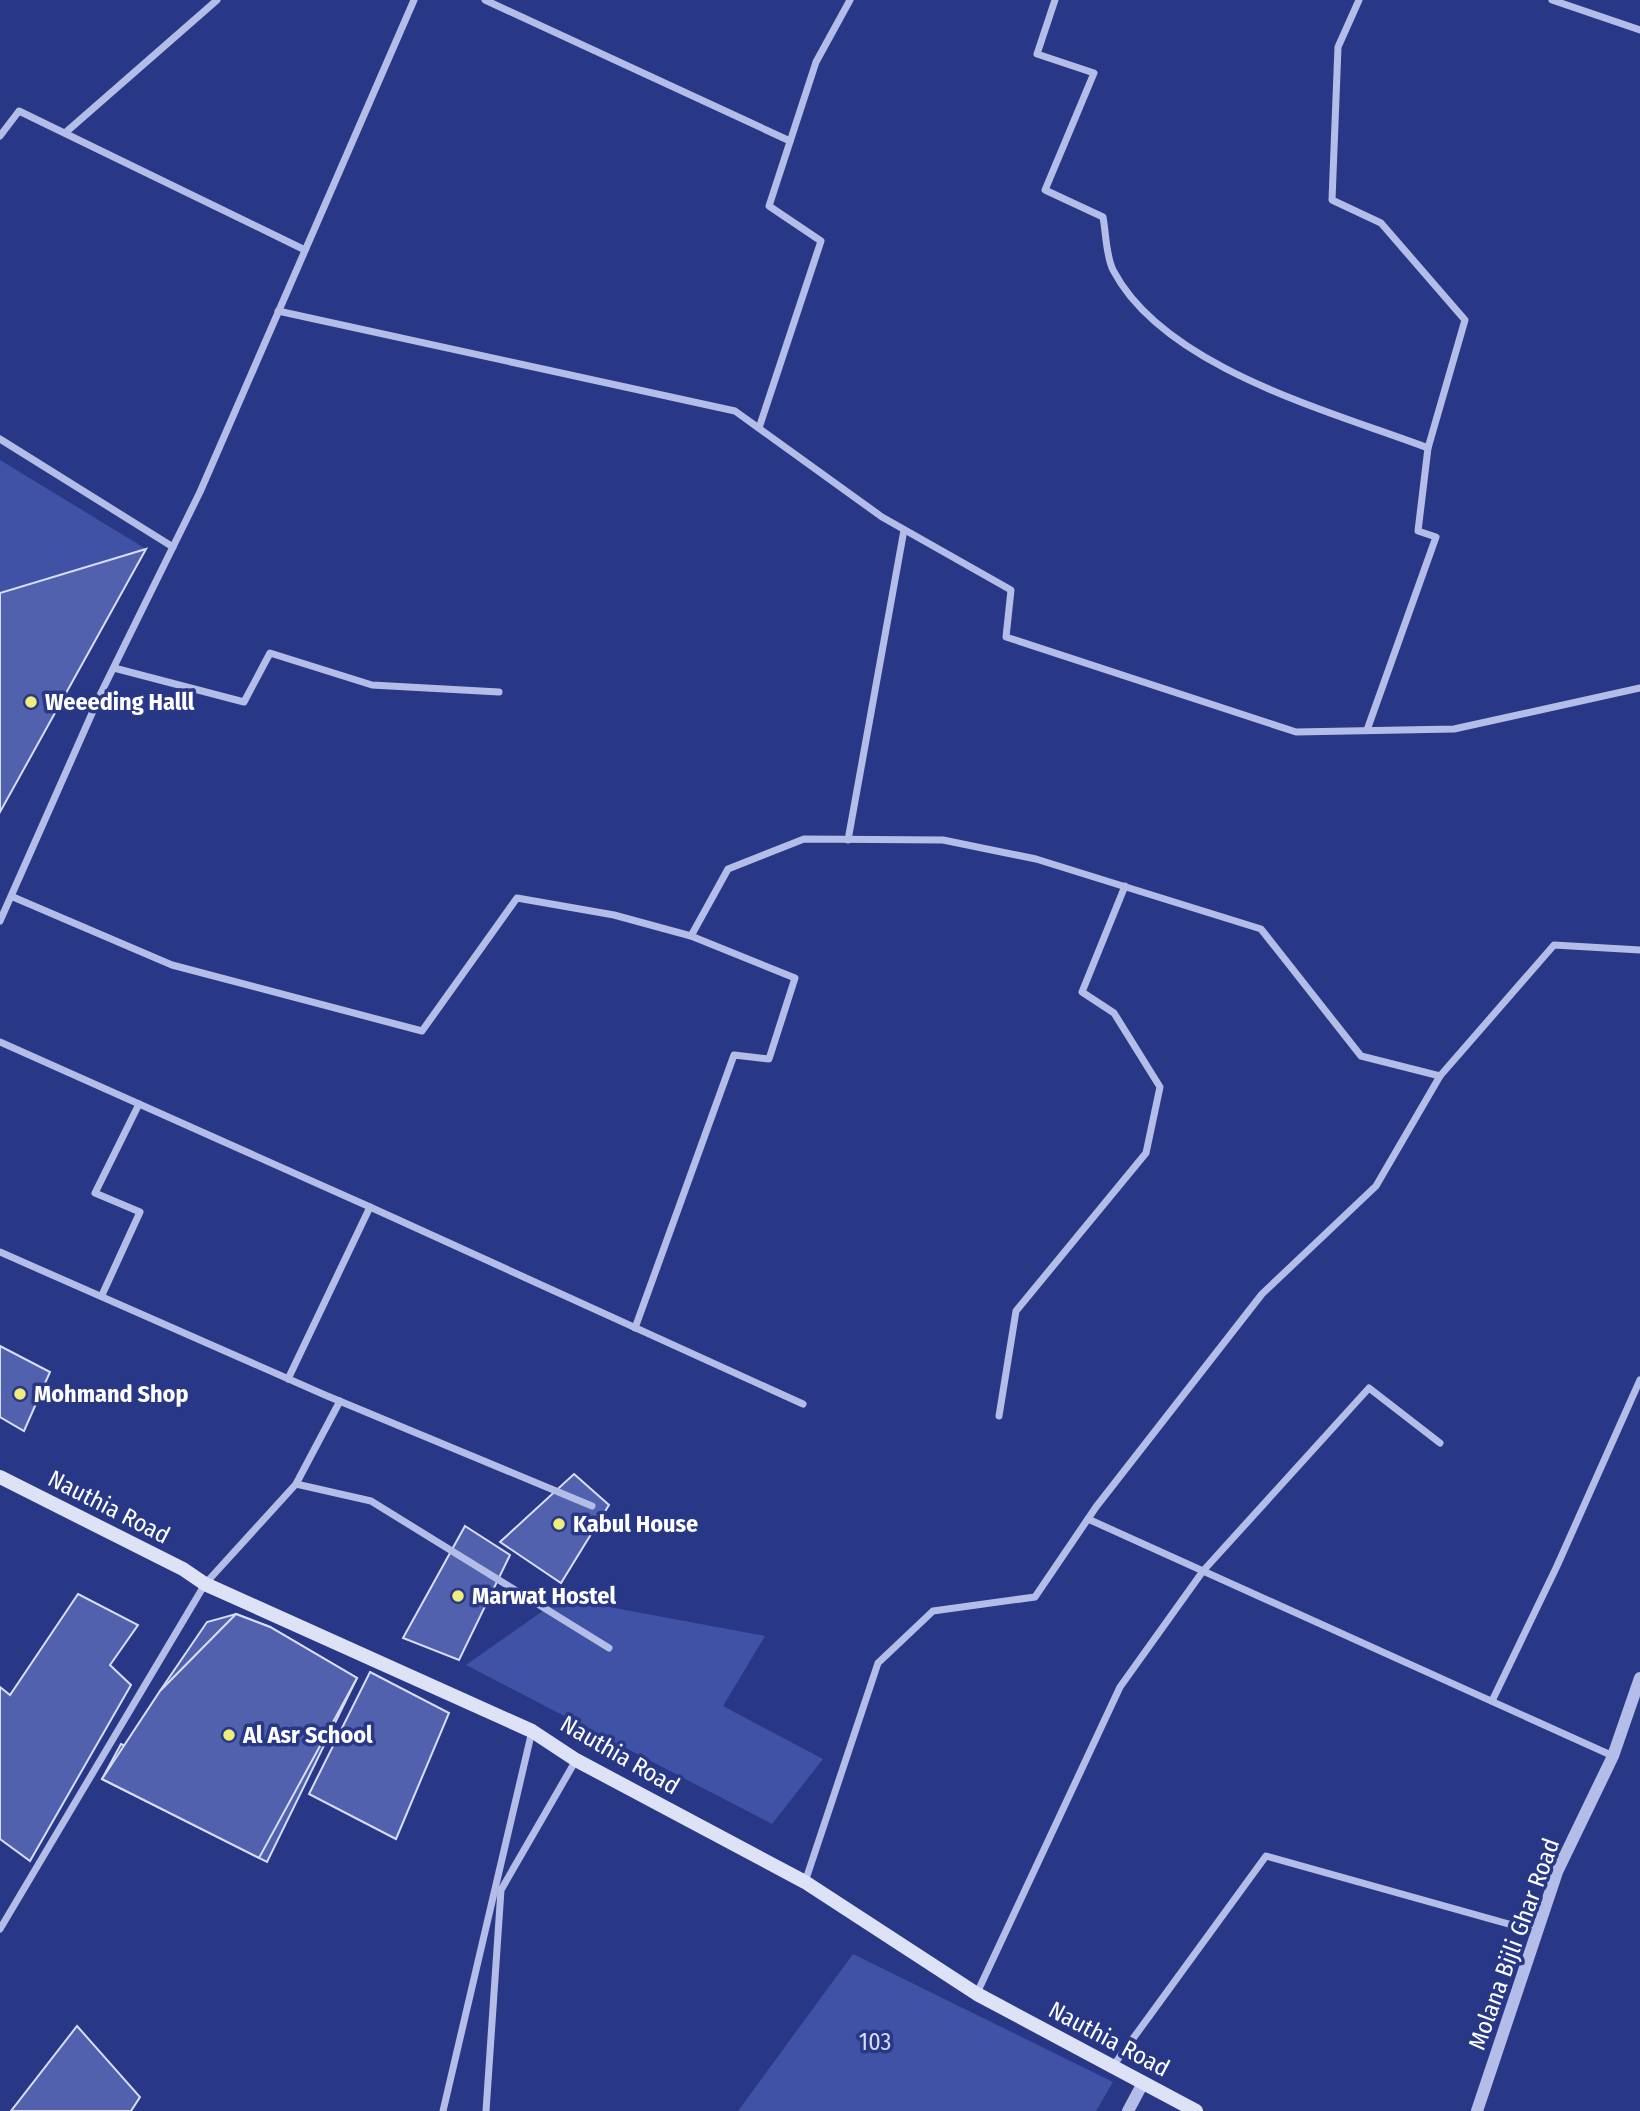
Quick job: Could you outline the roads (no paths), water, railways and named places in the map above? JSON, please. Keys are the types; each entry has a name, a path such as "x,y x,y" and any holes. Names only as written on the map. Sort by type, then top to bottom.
{"main road":[{"name":"Nauthia Road","path":"0,1477 183,1569 205,1584 532,1731 576,1760 805,1882 977,1994 1196,2111"}],"street":[{"path":"65,133 217,0"},
{"path":"0,921 114,668 173,547 414,0"},
{"path":"485,0 790,141"},
{"path":"759,428 821,241 769,206 816,62 850,0"},
{"path":"1055,0 1037,54 1094,73 1045,190 1103,217 1112,268 1146,317 1234,375 1428,448"},
{"path":"1359,0 1338,47 1332,200 1381,223 1465,320 1428,448 1418,531 1436,537 1367,730"},
{"path":"1552,0 1640,30"},
{"path":"0,136 19,111 305,250"},
{"path":"278,311 735,411 882,517 1011,590 1006,637 1296,732 1454,729 1640,688"},
{"path":"0,439 173,547"},
{"path":"848,840 904,530"},
{"path":"114,668 244,702 270,653 372,685 499,692"},
{"path":"691,936 728,869 804,839 943,840 1036,859 1261,929 1361,1056 1440,1076"},
{"path":"999,1416 1016,1311 1146,1153 1160,1087 1114,1013 1082,992 1125,886"},
{"path":"13,897 172,965 422,1031 517,898 614,915 691,936 795,978 769,1059 734,1055 635,1328"},
{"path":"805,1882 878,1664 933,1611 1035,1597 1088,1519 1262,1294 1376,1186 1440,1076 1554,945 1640,950"},
{"path":"0,1042 803,1404"},
{"path":"102,1295 140,1212 95,1193 139,1104"},
{"path":"288,1379 370,1207"},
{"path":"0,1252 288,1379 592,1506"},
{"path":"1492,1701 1557,1566 1640,1380"},
{"path":"977,1994 1120,1687 1203,1571 1369,1388 1440,1443"},
{"path":"0,1928 205,1584 296,1484 340,1401"},
{"path":"296,1484 371,1501 609,1648"},
{"path":"1088,1519 1613,1756"},
{"name":"Molana Bijli Ghar Road","path":"1477,2111 1558,1872 1613,1756 1638,1687"},
{"path":"443,2111 532,1731"},
{"path":"486,2111 501,1890 576,1760"},
{"path":"1113,2066 1266,1856 1537,1932"},
{"path":"1128,2111 1143,2083"}],"place":[{"name":"Weeeding Halll","path":"31,702"},
{"name":"Mohmand Shop","path":"20,1394"},
{"name":"Kabul House","path":"559,1524"},
{"name":"Marwat Hostel","path":"458,1596"},
{"name":"Al Asr School","path":"229,1735"}],"park label":[{"name":"103","path":"875,2042"}]}
